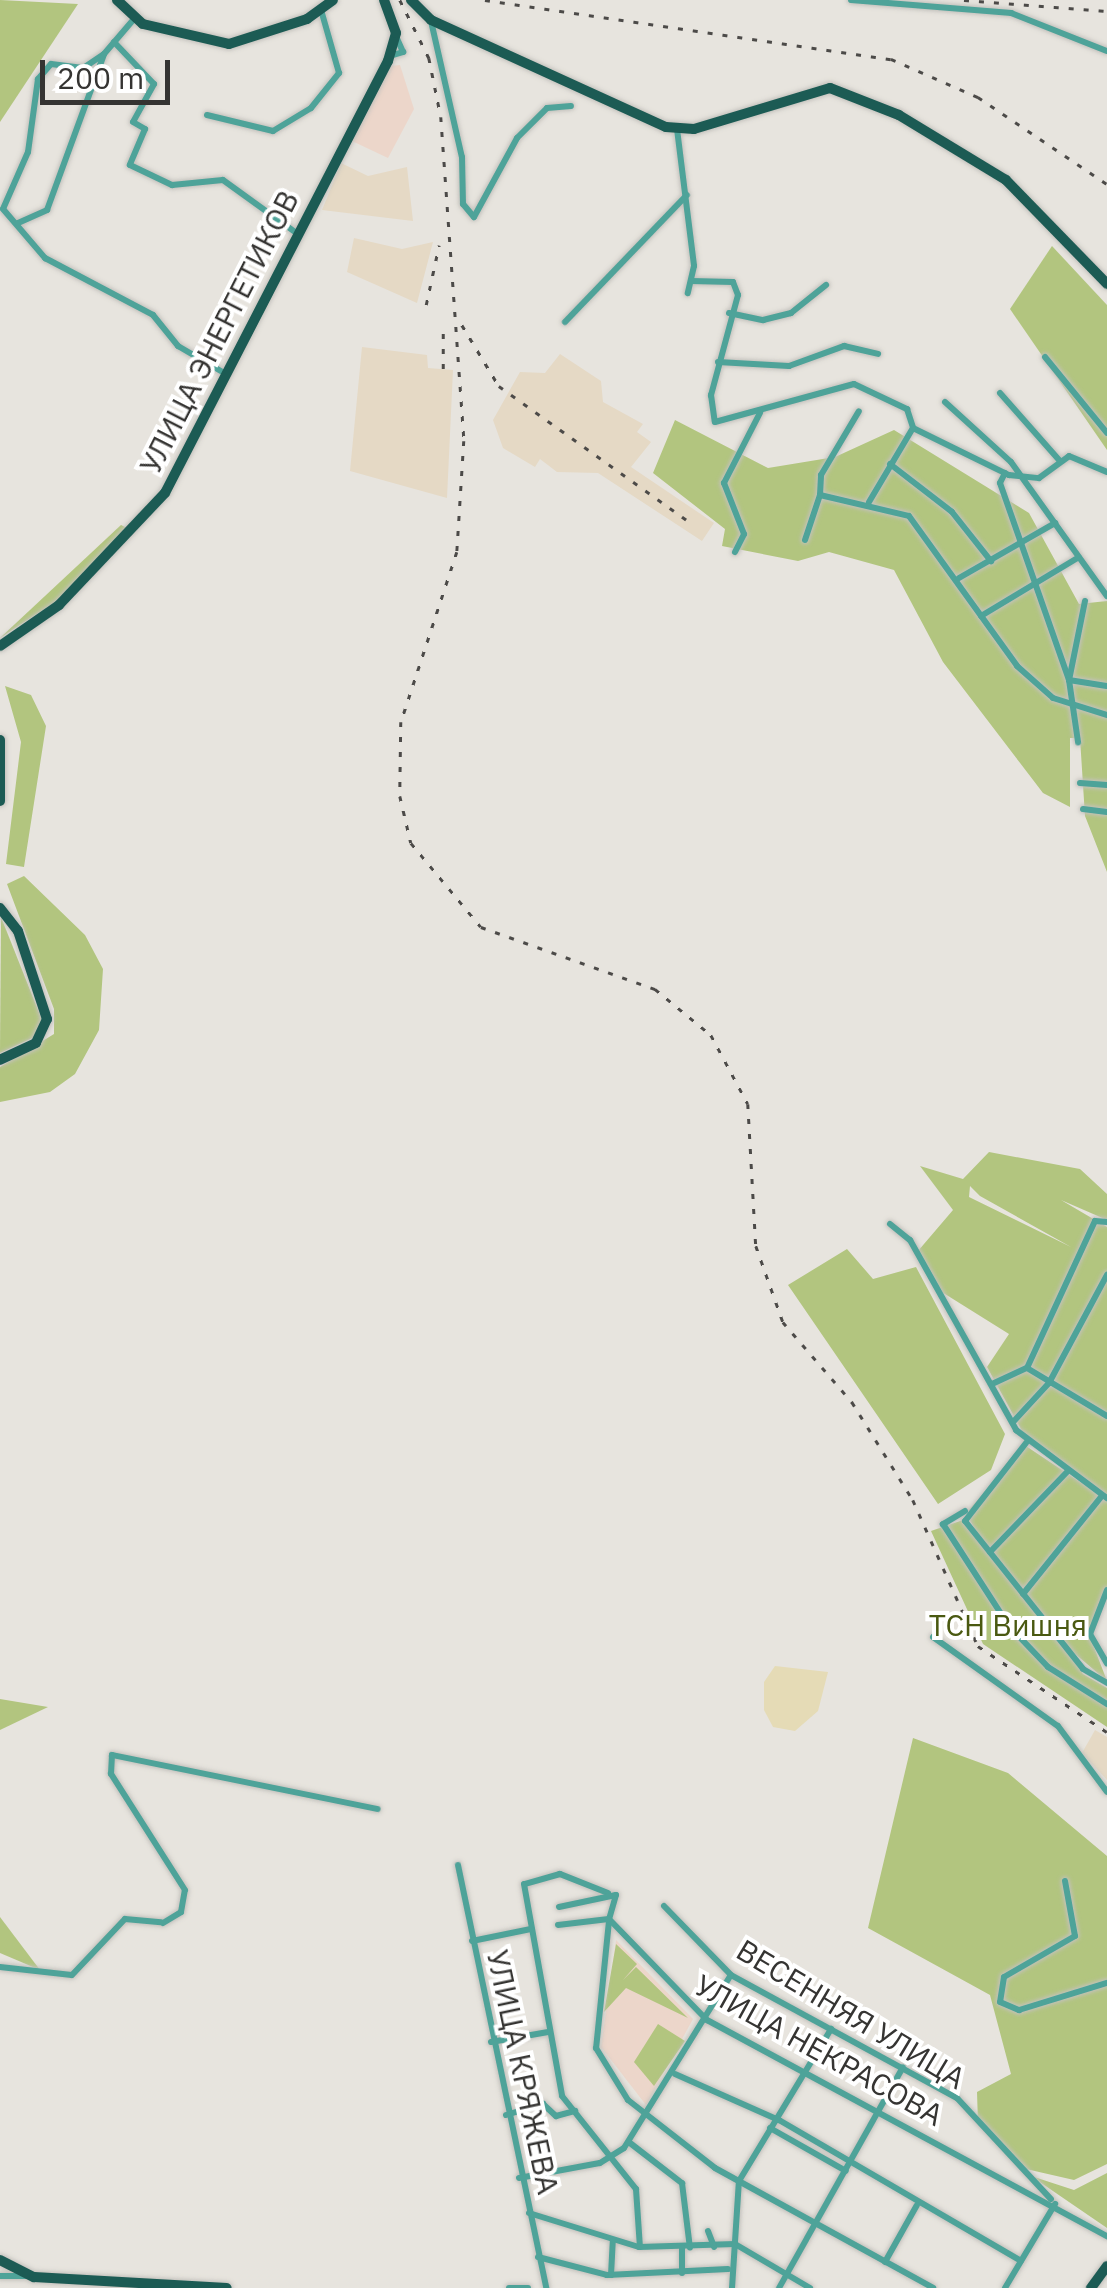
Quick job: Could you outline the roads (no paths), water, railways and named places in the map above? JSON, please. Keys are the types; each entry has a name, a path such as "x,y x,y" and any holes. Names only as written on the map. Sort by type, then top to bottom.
{"main road":[{"path":"117,0 134,19 229,44 321,10 333,0"},
{"name":"УЛИЦА ЭНЕРГЕТИКОВ","path":"0,646 60,605 165,493 393,46 384,0"},
{"path":"411,0 431,20 677,129 830,88 932,131 1006,180 1107,284"},
{"path":"0,740 0,801"},
{"path":"0,1060 36,1043 47,1019 2,912"},
{"path":"0,2260 29,2276 227,2288"},
{"path":"1091,2288 1107,2266"}],"street":[{"path":"851,0 1011,14 1107,51"},
{"path":"207,115 273,131 311,108 338,72 321,10"},
{"path":"134,19 104,54 83,68 50,64 38,80 28,152 2,208 66,274 153,314 178,346 226,374"},
{"path":"431,20 462,156 462,204 474,218 517,138 547,108 571,106"},
{"path":"114,42 154,84 133,122 145,129 130,165 172,185 223,180 298,234"},
{"path":"18,224 47,210 104,54"},
{"path":"677,129 687,195 691,281 688,293"},
{"path":"565,322 687,195"},
{"path":"691,281 733,282 718,362 715,422 760,413 854,384 907,409 911,426 868,502"},
{"path":"728,313 763,320 792,313 826,285"},
{"path":"718,362 789,366 844,346 878,354"},
{"path":"1044,357 1107,433"},
{"path":"1000,393 1060,461"},
{"path":"945,402 1024,480 1107,596"},
{"path":"805,540 820,495 821,475 859,411"},
{"path":"735,552 744,534 724,482 760,413"},
{"path":"911,426 1024,480 1039,478 1060,461 1077,456 1107,472"},
{"path":"890,464 952,512 991,561"},
{"path":"1005,473 1020,545 1069,680 1078,742"},
{"path":"820,495 868,502 909,516 959,578 1017,666 1075,707 1107,715"},
{"path":"959,578 1054,523"},
{"path":"981,616 1035,588 1079,557"},
{"path":"1069,680 1085,601"},
{"path":"1069,680 1107,686"},
{"path":"1080,782 1107,785"},
{"path":"1083,810 1107,812"},
{"path":"992,1384 1027,1368 1096,1221 1107,1222"},
{"path":"890,1224 910,1240 1026,1443 1104,1498 1023,1594"},
{"path":"1014,1422 1049,1383 1107,1275"},
{"path":"1027,1368 1107,1416"},
{"path":"1026,1443 965,1512 943,1524 1010,1626 1048,1667 1107,1704"},
{"path":"990,1552 1067,1472"},
{"path":"965,1512 990,1552 1083,1670 1107,1683"},
{"path":"1107,1590 1090,1634 1107,1664"},
{"path":"933,1637 1058,1726 1107,1792"},
{"path":"0,1967 72,1976 125,1919 162,1922 182,1912 185,1890 115,1782 112,1755 378,1809"},
{"name":"УЛИЦА КРЯЖЕВА","path":"458,1865 519,2178 546,2288"},
{"path":"640,2246 636,2190 614,2156 562,2096 548,2032 525,1878 560,1874 619,1900 609,1920 596,2048 648,2119 739,2181 933,2288"},
{"path":"1066,1881 1075,1936 1004,1977 1000,2002 1019,2010 1107,1983"},
{"path":"559,1907 608,1893"},
{"name":"ВЕСЕННЯЯ УЛИЦА","path":"664,1906 731,1975 957,2098 1055,2204"},
{"path":"558,1925 609,1920"},
{"name":"УЛИЦА НЕКРАСОВА","path":"609,1920 707,2020 1055,2204 1107,2236"},
{"path":"472,1941 531,1929"},
{"path":"519,2178 614,2156 630,2142 648,2119 731,1975"},
{"path":"732,2288 728,2244 739,2181 831,2028"},
{"path":"491,2042 548,2032"},
{"path":"778,2288 850,2168 903,2068"},
{"path":"674,2074 1021,2262"},
{"path":"506,2115 543,2104 556,2116 576,2112"},
{"path":"770,2124 842,2174 850,2168"},
{"path":"630,2142 682,2183 686,2248 682,2273"},
{"path":"885,2262 918,2204"},
{"path":"1004,2288 1055,2204"},
{"path":"529,2213 640,2246 686,2248 728,2244 788,2272 810,2288"},
{"path":"708,2231 714,2247"},
{"path":"611,2275 613,2241"},
{"path":"538,2257 611,2275 728,2269"},
{"path":"0,2276 29,2276"},
{"path":"509,2288 528,2288"}],"railway":[{"path":"400,0 429,58 441,117 464,441 457,552 401,722 400,796 411,843 481,927 655,989 711,1035 748,1104 756,1246 783,1322 852,1402 913,1500 978,1646 1107,1732"},
{"path":"485,0 891,59 978,97 1107,184"},
{"path":"964,0 1107,11"},
{"path":"426,305 439,245"},
{"path":"462,325 499,386 688,521"},
{"path":"443,330 443,369"}],"park label":[{"name":"ТСН Вишня","path":"1008,1625"}]}
